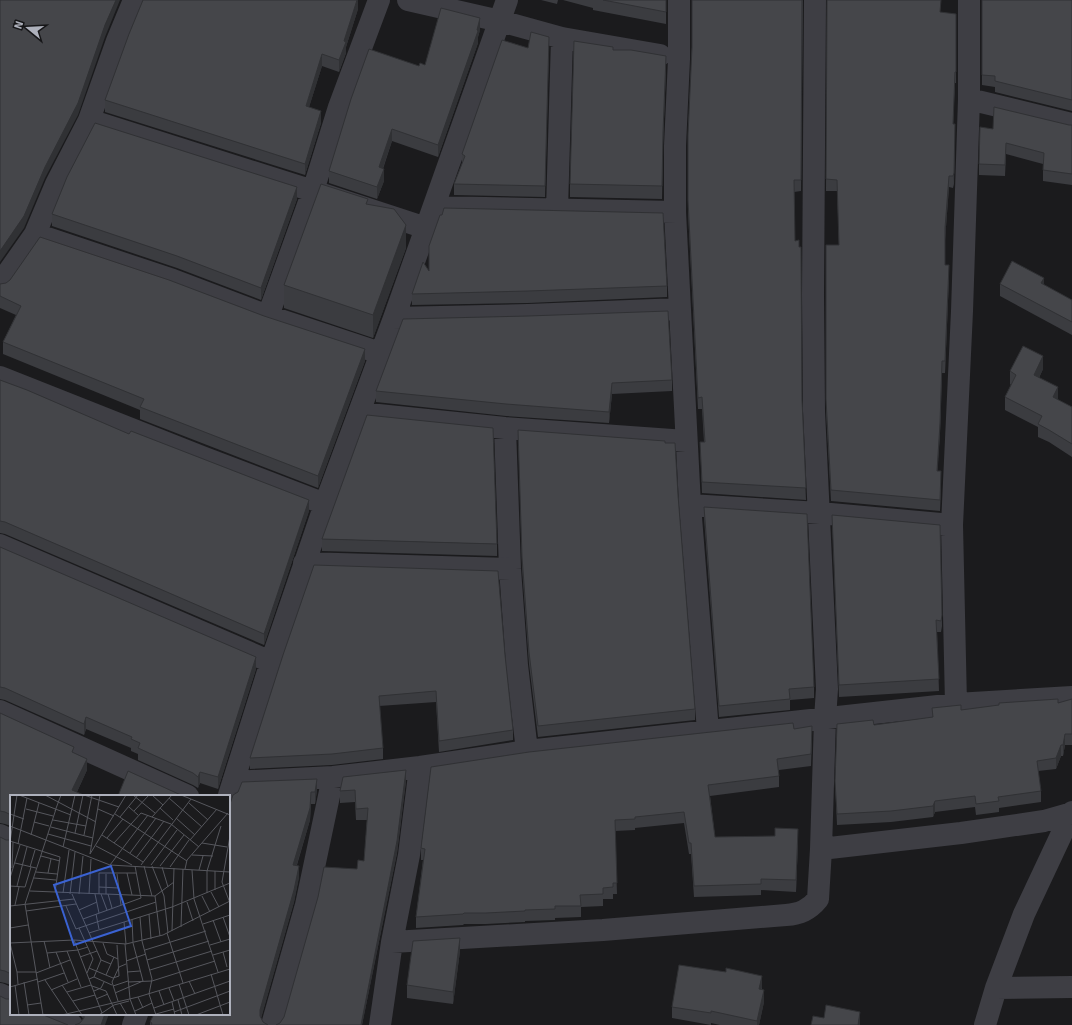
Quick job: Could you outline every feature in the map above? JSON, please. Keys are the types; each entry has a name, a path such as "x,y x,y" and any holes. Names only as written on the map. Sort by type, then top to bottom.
{"street":[{"path":"0,284 35,234 53,191 89,120 134,0"},
{"path":"268,316 313,191 339,107 379,0"},
{"path":"408,0 500,21 562,38 679,59"},
{"path":"507,0 394,318 304,563 231,789 420,767 527,751 708,731 956,704 1072,697"},
{"path":"679,0 675,212 690,505 708,731"},
{"path":"392,942 604,930 797,914 806,910 818,899 825,719 828,689 814,411 813,295 815,0"},
{"path":"956,704 952,525 962,311 969,99 969,0"},
{"path":"557,210 562,38"},
{"path":"969,99 1072,124"},
{"path":"89,120 426,228"},
{"path":"434,207 675,212"},
{"path":"35,234 173,280 268,316 380,353"},
{"path":"394,318 528,315 680,309"},
{"path":"0,377 202,458 325,504"},
{"path":"359,413 505,428 686,441"},
{"path":"505,428 510,569 517,665 527,751"},
{"path":"690,505 820,513 952,525"},
{"path":"0,545 271,662"},
{"path":"304,563 510,569"},
{"path":"0,711 186,795"},
{"path":"380,1025 392,942 407,869 420,767"},
{"path":"272,1025 306,905 333,777"},
{"path":"821,849 961,834 1044,821 1072,813"},
{"path":"985,1025 996,988 1024,914 1072,813"},
{"path":"0,834 10,839"},
{"path":"996,988 1072,986"},
{"path":"0,994 10,999"},
{"path":"48,1015 72,1025"},
{"path":"133,1025 137,1015"}],"building":[{"path":"0,0 116,0 105,25 78,103 45,167 24,216 0,251"},
{"path":"143,0 357,0 344,41 346,42 339,60 322,54 306,106 321,111 305,164 105,100"},
{"path":"603,0 666,0 666,12"},
{"path":"692,0 802,0 801,180 794,180 795,241 799,240 799,247 801,247 802,400 806,488 702,482 700,442 705,442 702,397 698,398 688,200 688,135 692,47"},
{"path":"827,0 941,0 940,12 956,14 956,72 953,124 955,124 954,173 953,176 949,176 945,228 945,265 949,265 945,361 942,361 937,471 941,471 940,500 831,490 826,399 826,245 839,245 837,180 826,179"},
{"path":"982,0 1072,0 1072,100 995,81 995,76 982,75"},
{"path":"441,8 480,18 478,31 438,145 392,129 379,167 384,169 377,187 329,171 351,99 369,49 419,66 420,63 425,65"},
{"path":"531,32 549,37 545,186 454,184 465,156 462,154 502,40 528,48"},
{"path":"574,41 613,47 613,50 631,50 666,56 662,186 570,184"},
{"path":"994,107 1072,125 1072,174 1043,170 1044,153 1006,143 1005,165 979,164 980,127 993,129"},
{"path":"95,123 297,187 261,288 177,256 52,214 67,177"},
{"path":"321,184 368,199 366,204 394,209 406,225 373,315 284,285"},
{"path":"444,208 663,213 667,286 412,294 423,262 429,271 429,246"},
{"path":"40,237 169,280 264,316 365,349 318,476 140,407 144,399 3,342 21,306 0,296 0,284 6,283 10,280"},
{"path":"1012,261 1044,278 1041,283 1072,300 1072,322 1000,284"},
{"path":"668,311 672,380 612,383 609,412 506,404 376,391 403,319"},
{"path":"1023,346 1043,356 1034,375 1058,387 1053,397 1072,407 1072,444 1038,424 1042,416 1005,397 1016,375 1010,371"},
{"path":"0,380 27,390 129,434 131,431 309,500 264,634 0,521"},
{"path":"367,415 493,428 497,544 322,539"},
{"path":"518,430 675,443 695,709 538,726 529,652 522,557"},
{"path":"704,507 807,514 814,687 789,689 790,699 719,706"},
{"path":"832,515 940,525 942,615 941,621 936,620 939,679 839,685"},
{"path":"0,547 256,657 218,777 200,772 198,777 193,773 138,748 140,743 131,739 132,737 86,717 84,724 0,687"},
{"path":"314,565 498,571 513,730 439,741 436,691 379,696 383,748 332,754 250,758"},
{"path":"1058,699 1058,703 1072,699 1072,734 1065,734 1063,745 1061,745 1056,758 1037,761 1041,791 998,797 999,801 976,804 975,796 935,801 933,806 891,811 837,814 835,781 837,724 873,720 874,725 933,717 932,708 961,705 961,710 999,705 999,703"},
{"path":"0,713 74,747 72,752 87,759 72,790 84,795 10,795 10,814 0,811"},
{"path":"793,723 794,729 812,726 811,754 777,759 779,776 708,785 715,837 775,836 775,828 798,829 796,880 761,879 761,884 694,886 691,843 689,843 684,812 635,817 635,819 615,820 617,883 613,883 613,887 603,888 603,894 580,895 581,906 555,906 555,909 464,913 416,917 425,849 421,848 431,767 529,752"},
{"path":"406,770 397,841 361,1025 276,1025 280,1023 284,1017 318,897 324,867 357,869 358,860 364,861 368,808 356,809 355,790 340,791 343,777"},
{"path":"128,771 181,795 118,795"},
{"path":"317,779 315,792 311,792 310,808 293,865 299,866 294,890 260,1010 260,1016 263,1022 268,1025 151,1025 152,1023 150,1022 154,1015 230,1015 230,804 233,795 238,792 242,782"},
{"path":"0,837 10,840 10,974 0,970"},
{"path":"460,938 453,992 407,985 413,941"},
{"path":"679,965 726,972 726,968 762,976 759,989 764,990 757,1021 711,1011 711,1013 672,1007"},
{"path":"0,996 10,999 10,1015 43,1015 68,1025 0,1025"},
{"path":"826,1005 860,1012 858,1025 811,1025 813,1016 824,1018"},
{"path":"84,1015 105,1015 101,1025 75,1025 80,1023 84,1018"}]}
